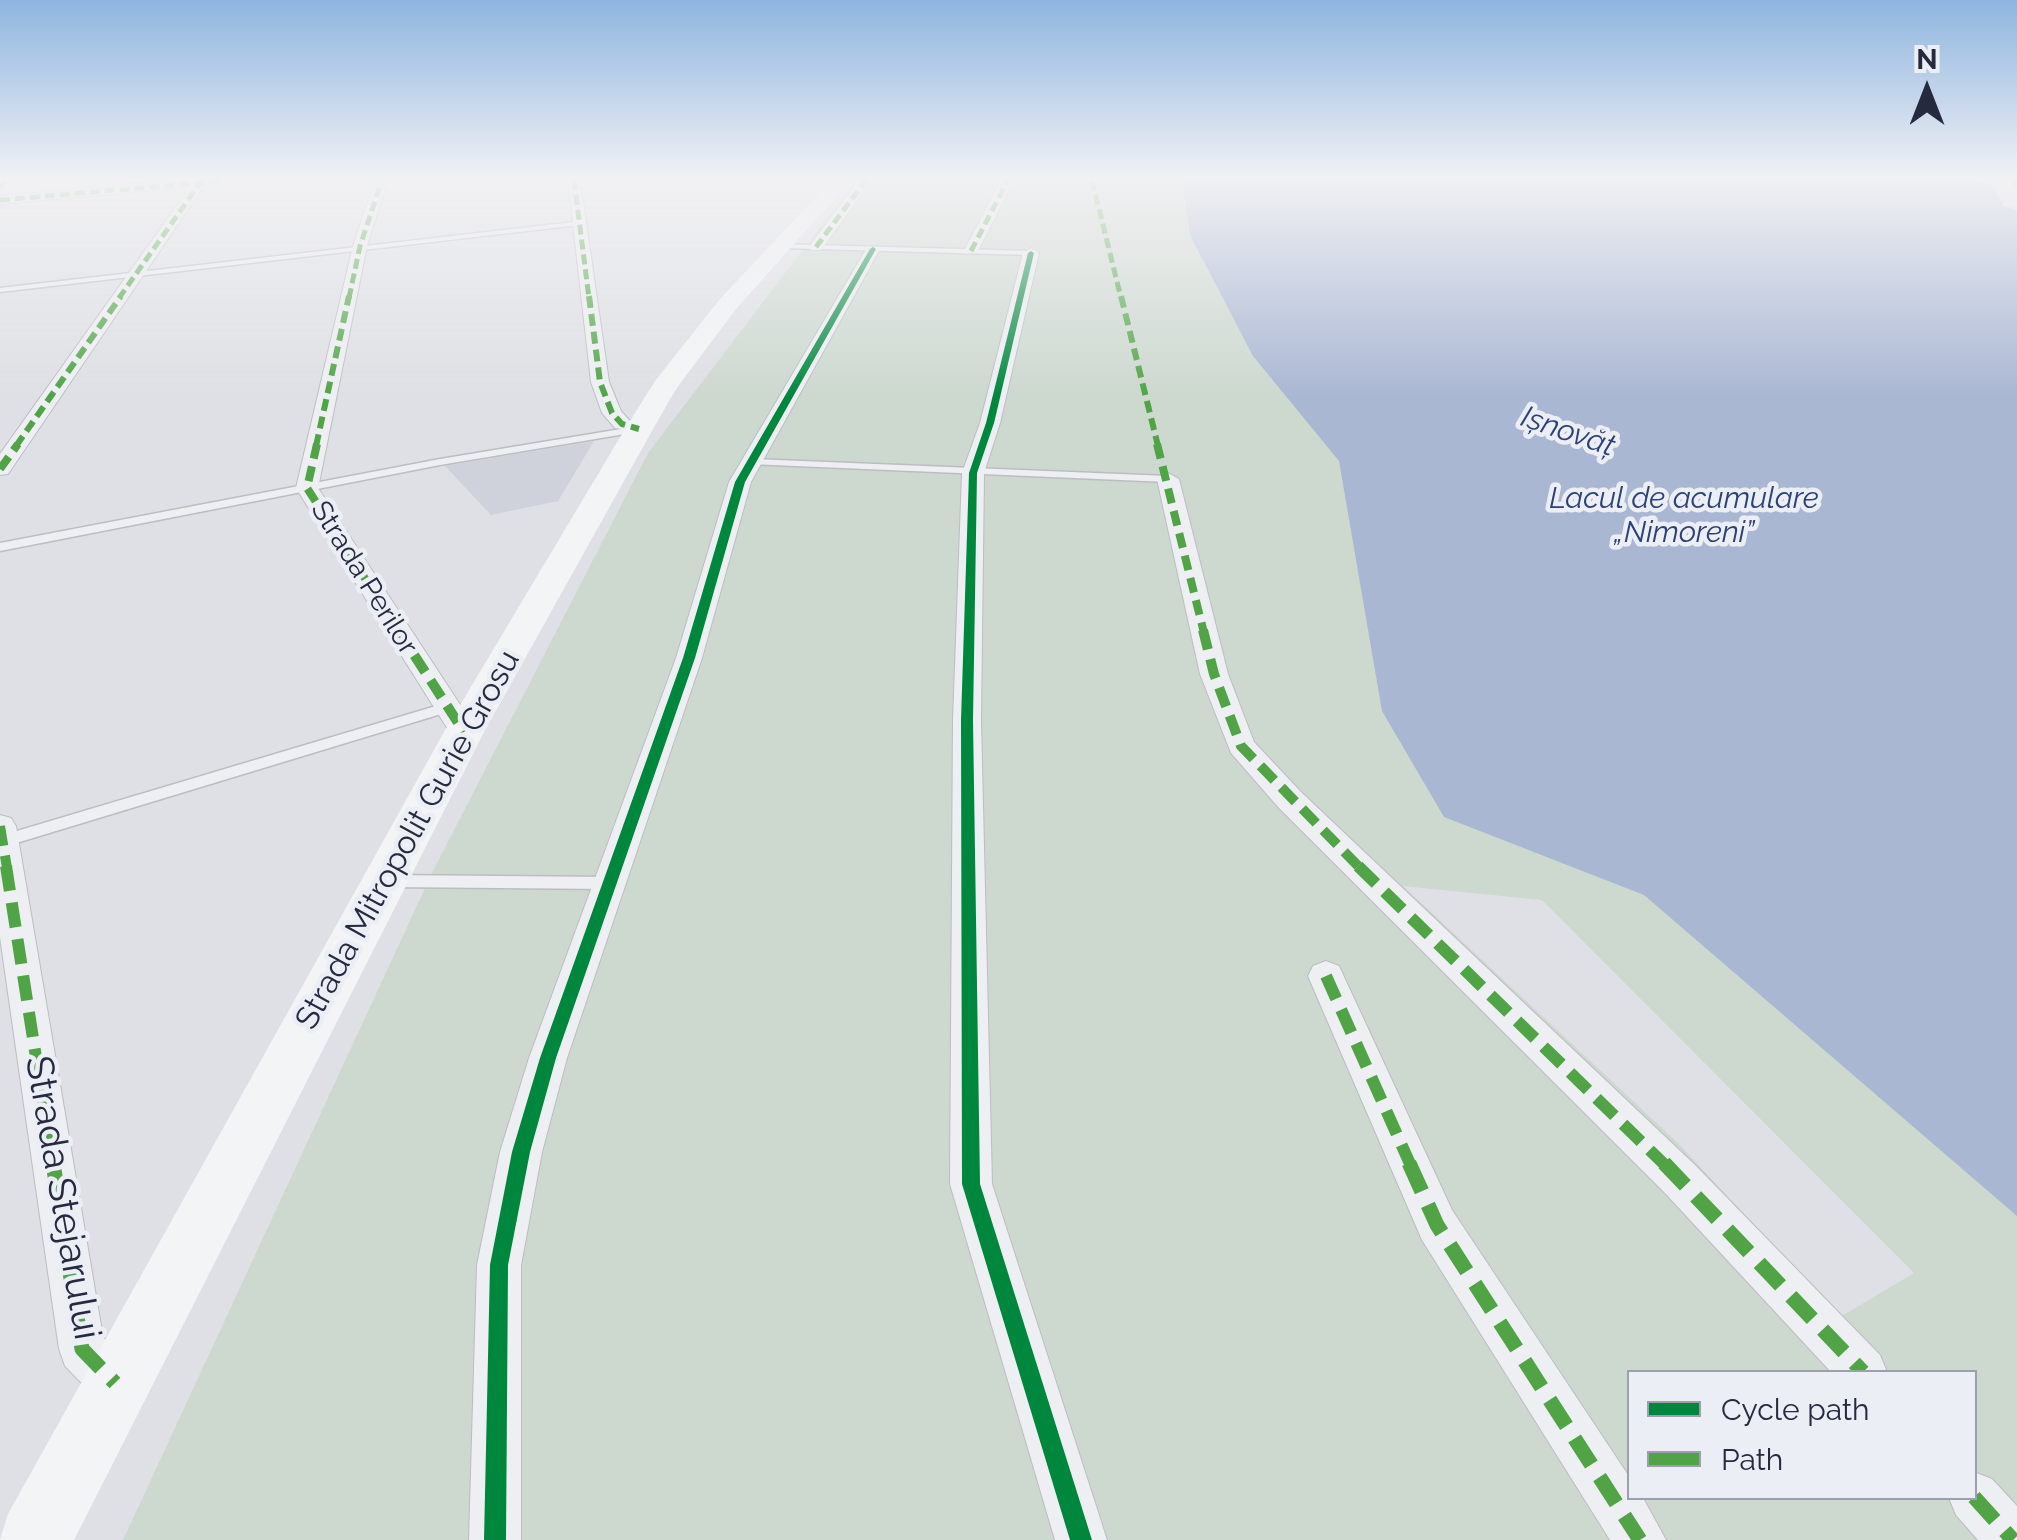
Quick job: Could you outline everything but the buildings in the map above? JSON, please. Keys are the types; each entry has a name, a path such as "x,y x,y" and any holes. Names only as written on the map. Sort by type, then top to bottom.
{"main road":[{"name":"Strada Mitropolit Gurie Grosu","path":"34,1540 384,881 455,720 664,387 717,318 793,252"}],"street":[{"path":"0,469 154,252"},
{"name":"Strada Perilor","path":"359,252 307,488 455,720"},
{"path":"583,252 600,382 612,413 622,424 638,429"},
{"path":"495,1540 499,1265 522,1152 548,1058 689,658 740,482 870,252"},
{"path":"1031,252 990,422 973,473 967,720 971,1184 1081,1540"},
{"path":"1168,480 1214,674 1241,746 1304,813 1680,1180 1861,1370"},
{"name":"Strada Stejarului","path":"1,837 82,1349 115,1382"},
{"path":"1326,976 1437,1225 1640,1540"},
{"path":"1977,1500 2013,1540"}],"lane":[{"path":"0,290 310,252"},
{"path":"1023,252 1031,252"},
{"path":"0,547 638,429"},
{"path":"753,462 1168,480"},
{"path":"1,837 455,720"},
{"path":"384,881 610,883"}],"shaded area":[{"path":"801,252 1250,252 1652,873 2017,1156 2017,1540 123,1540 433,871 648,453","holes":["1403,886 1542,900 1914,1273 1840,1317 1678,1143"]},
{"path":"594,441 558,501 491,515 445,466"}],"water":[{"name":"Lacul de acumulare „Nimoreni”","path":"1199,252 2017,252 2017,1216 1644,895 1444,817 1382,711 1339,461 1253,356"}],"marked path":[{"path":"0,469 152,252"},
{"path":"359,252 307,488 464,732"},
{"path":"583,252 600,382 612,413 622,424 639,429"},
{"path":"1110,252 1214,674 1241,746 1290,800 1680,1179 1861,1370"},
{"path":"0,826 82,1349 115,1383"},
{"path":"1326,976 1437,1225 1640,1540"},
{"path":"1977,1500 2013,1540"}],"cycle path":[{"path":"495,1540 499,1265 521,1152 548,1058 689,658 740,482 871,252"},
{"path":"1031,253 990,423 973,473 967,720 971,1184 1081,1540"}],"water label":[{"name":"Ișnovăț","path":"1568,432"}]}
